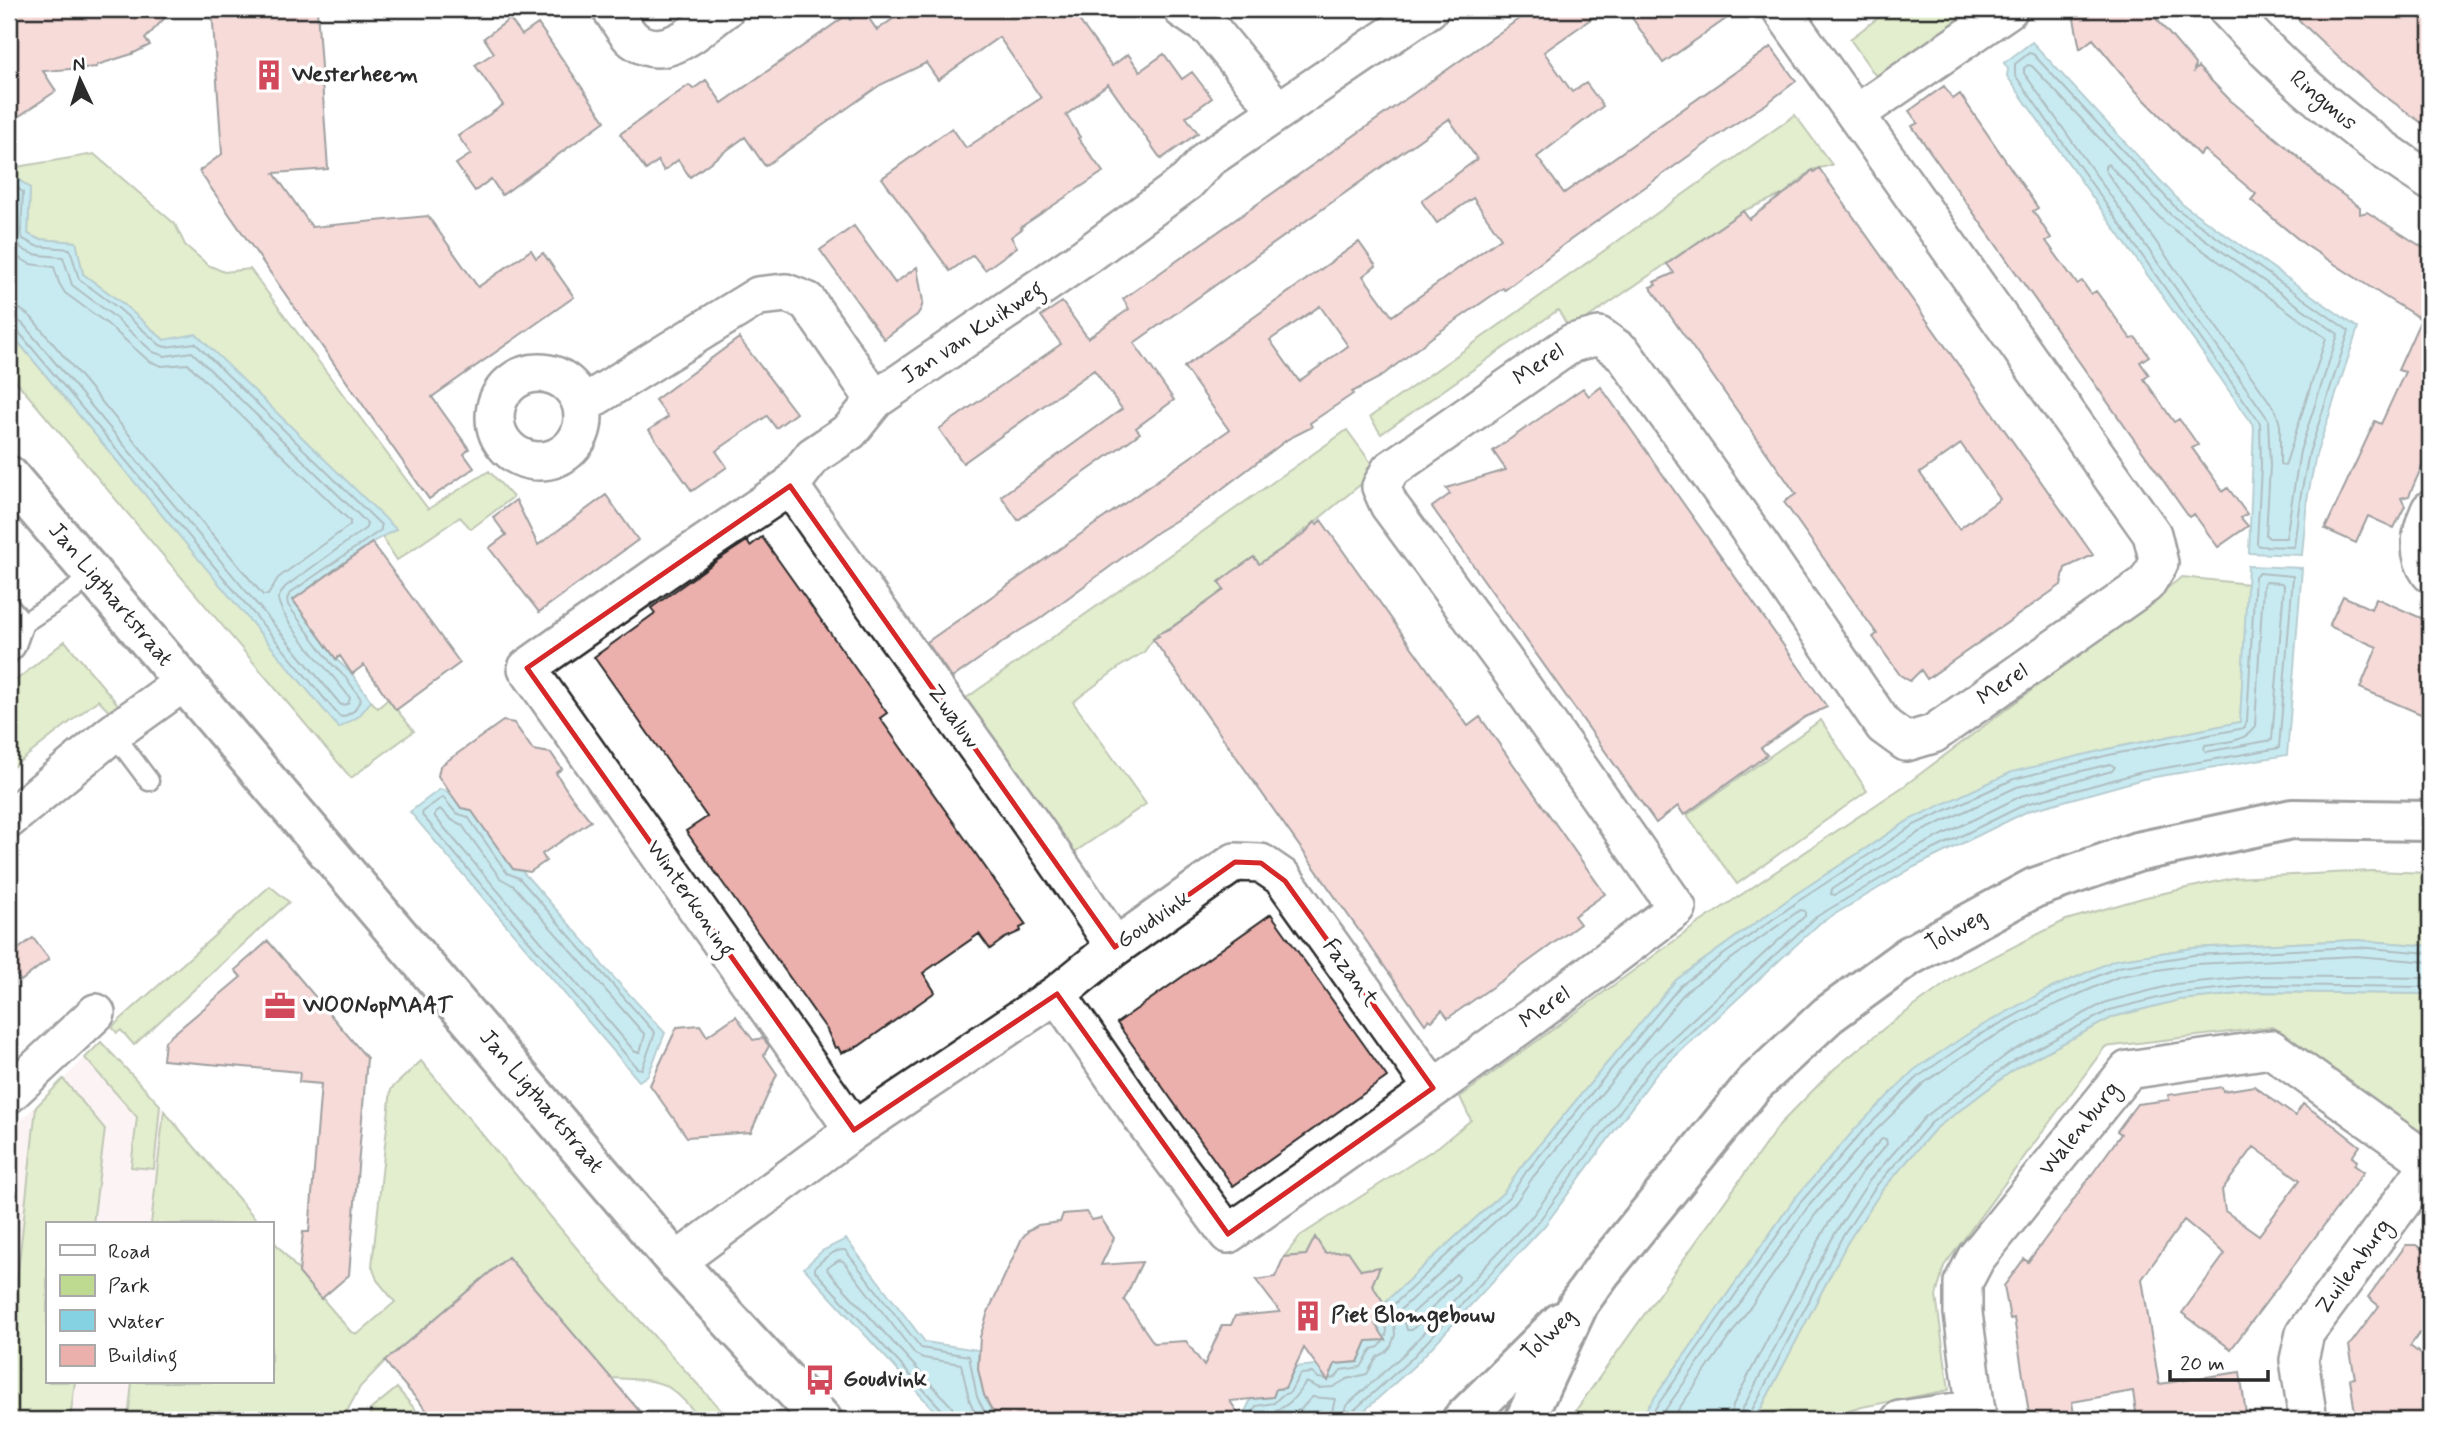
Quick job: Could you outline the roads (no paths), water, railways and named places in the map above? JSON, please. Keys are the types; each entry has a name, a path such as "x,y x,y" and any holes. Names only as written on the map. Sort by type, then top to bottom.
{"main road":[{"name":"Jan Ligthartstraat","path":"9,476 808,1415"},
{"name":"Tolweg","path":"1525,1420 1580,1303 1602,1271 1754,1084 1828,1015 1909,956 2034,888 2137,852 2292,819 2430,821"},
{"name":"Tolweg","path":"1462,1420 1580,1303"}],"street":[{"path":"611,9 634,40 654,49 675,46 725,9"},
{"path":"1182,9 1210,28 1278,111"},
{"name":"Jan van Kuikweg","path":"527,668 790,486 813,456 850,430 875,400 1086,256 1187,183 1208,159 1429,9"},
{"name":"Merel","path":"1057,994 1228,1234 1363,1141 1549,1006 1677,908 1504,661 1389,505 1381,487 1390,470 1572,343 1600,336 1623,353 1746,525 1884,726 1906,742 1933,734 2146,584 2159,563 2152,534 1781,9"},
{"path":"1856,114 2008,9"},
{"name":"Ringmus","path":"2227,9 2262,47 2327,107 2397,160 2430,181"},
{"path":"582,405 758,296 786,293 807,301 875,400"},
{"name":"Zwaluw","path":"790,486 1115,947"},
{"path":"2430,510 2422,527 2421,550 2430,573"},
{"name":"Winterkoning","path":"527,668 854,1130"},
{"name":"Jan Ligthartstraat","path":"9,819 114,733 184,682"},
{"name":"Goudvink","path":"676,1262 854,1130 1057,994 1115,947 1235,862 1261,863"},
{"name":"Fazant","path":"1261,863 1285,881 1433,1088"},
{"path":"9,1094 96,1013"},
{"name":"Walenburg","path":"1977,1415 1963,1313 1963,1283 1976,1258 2128,1070 2271,1049 2430,1163"},
{"name":"Zuilenburg","path":"2308,1420 2298,1360 2305,1333 2430,1163"},
{"path":"1900,1420 1977,1415"}],"lane":[{"path":"9,654 15,648 24,623 74,590 90,574"},
{"path":"9,606 24,623"},
{"path":"114,733 149,781"}],"water":[{"path":"2032,42 2182,204 2358,328 2316,455 2307,500 2302,555 2249,553 2254,426 2007,76 2008,69 2004,63"},
{"path":"9,173 30,188 28,234 38,239 76,242 83,274 122,303 164,340 196,334 396,529 371,543 293,600 371,701 359,716 339,728 9,331"},
{"path":"2248,566 2302,568 2287,755 2143,779 2028,811 1914,867 1820,923 1657,1073 1545,1225 1416,1364 1354,1420 1243,1420 1251,1399 1273,1397 1276,1389 1285,1388 1295,1367 1316,1365 1321,1372 1331,1372 1335,1364 1358,1362 1367,1341 1376,1340 1380,1332 1375,1324 1384,1303 1505,1191 1520,1168 1676,980 1796,894 1911,819 2012,772 2240,722"},
{"path":"440,789 452,794 473,812 513,869 522,871 594,952 602,965 665,1033 648,1075 639,1081 410,812"},
{"path":"2356,940 2430,946 2430,994 2259,992 2179,1000 2113,1017 2017,1067 1935,1129 1882,1190 1847,1243 1755,1420 1639,1420 1795,1198 1856,1128 1914,1070 1974,1030 2043,992 2115,960 2193,948"},
{"path":"846,1239 925,1342 978,1350 982,1387 997,1420 943,1420 804,1268 822,1251"}],"place":[{"name":"Westerheem","path":"269,75"},
{"name":"WOONopMAAT","path":"280,1006"},
{"name":"Piet Blomgebouw","path":"1308,1316"},
{"name":"Goudvink","path":"820,1380"}]}
